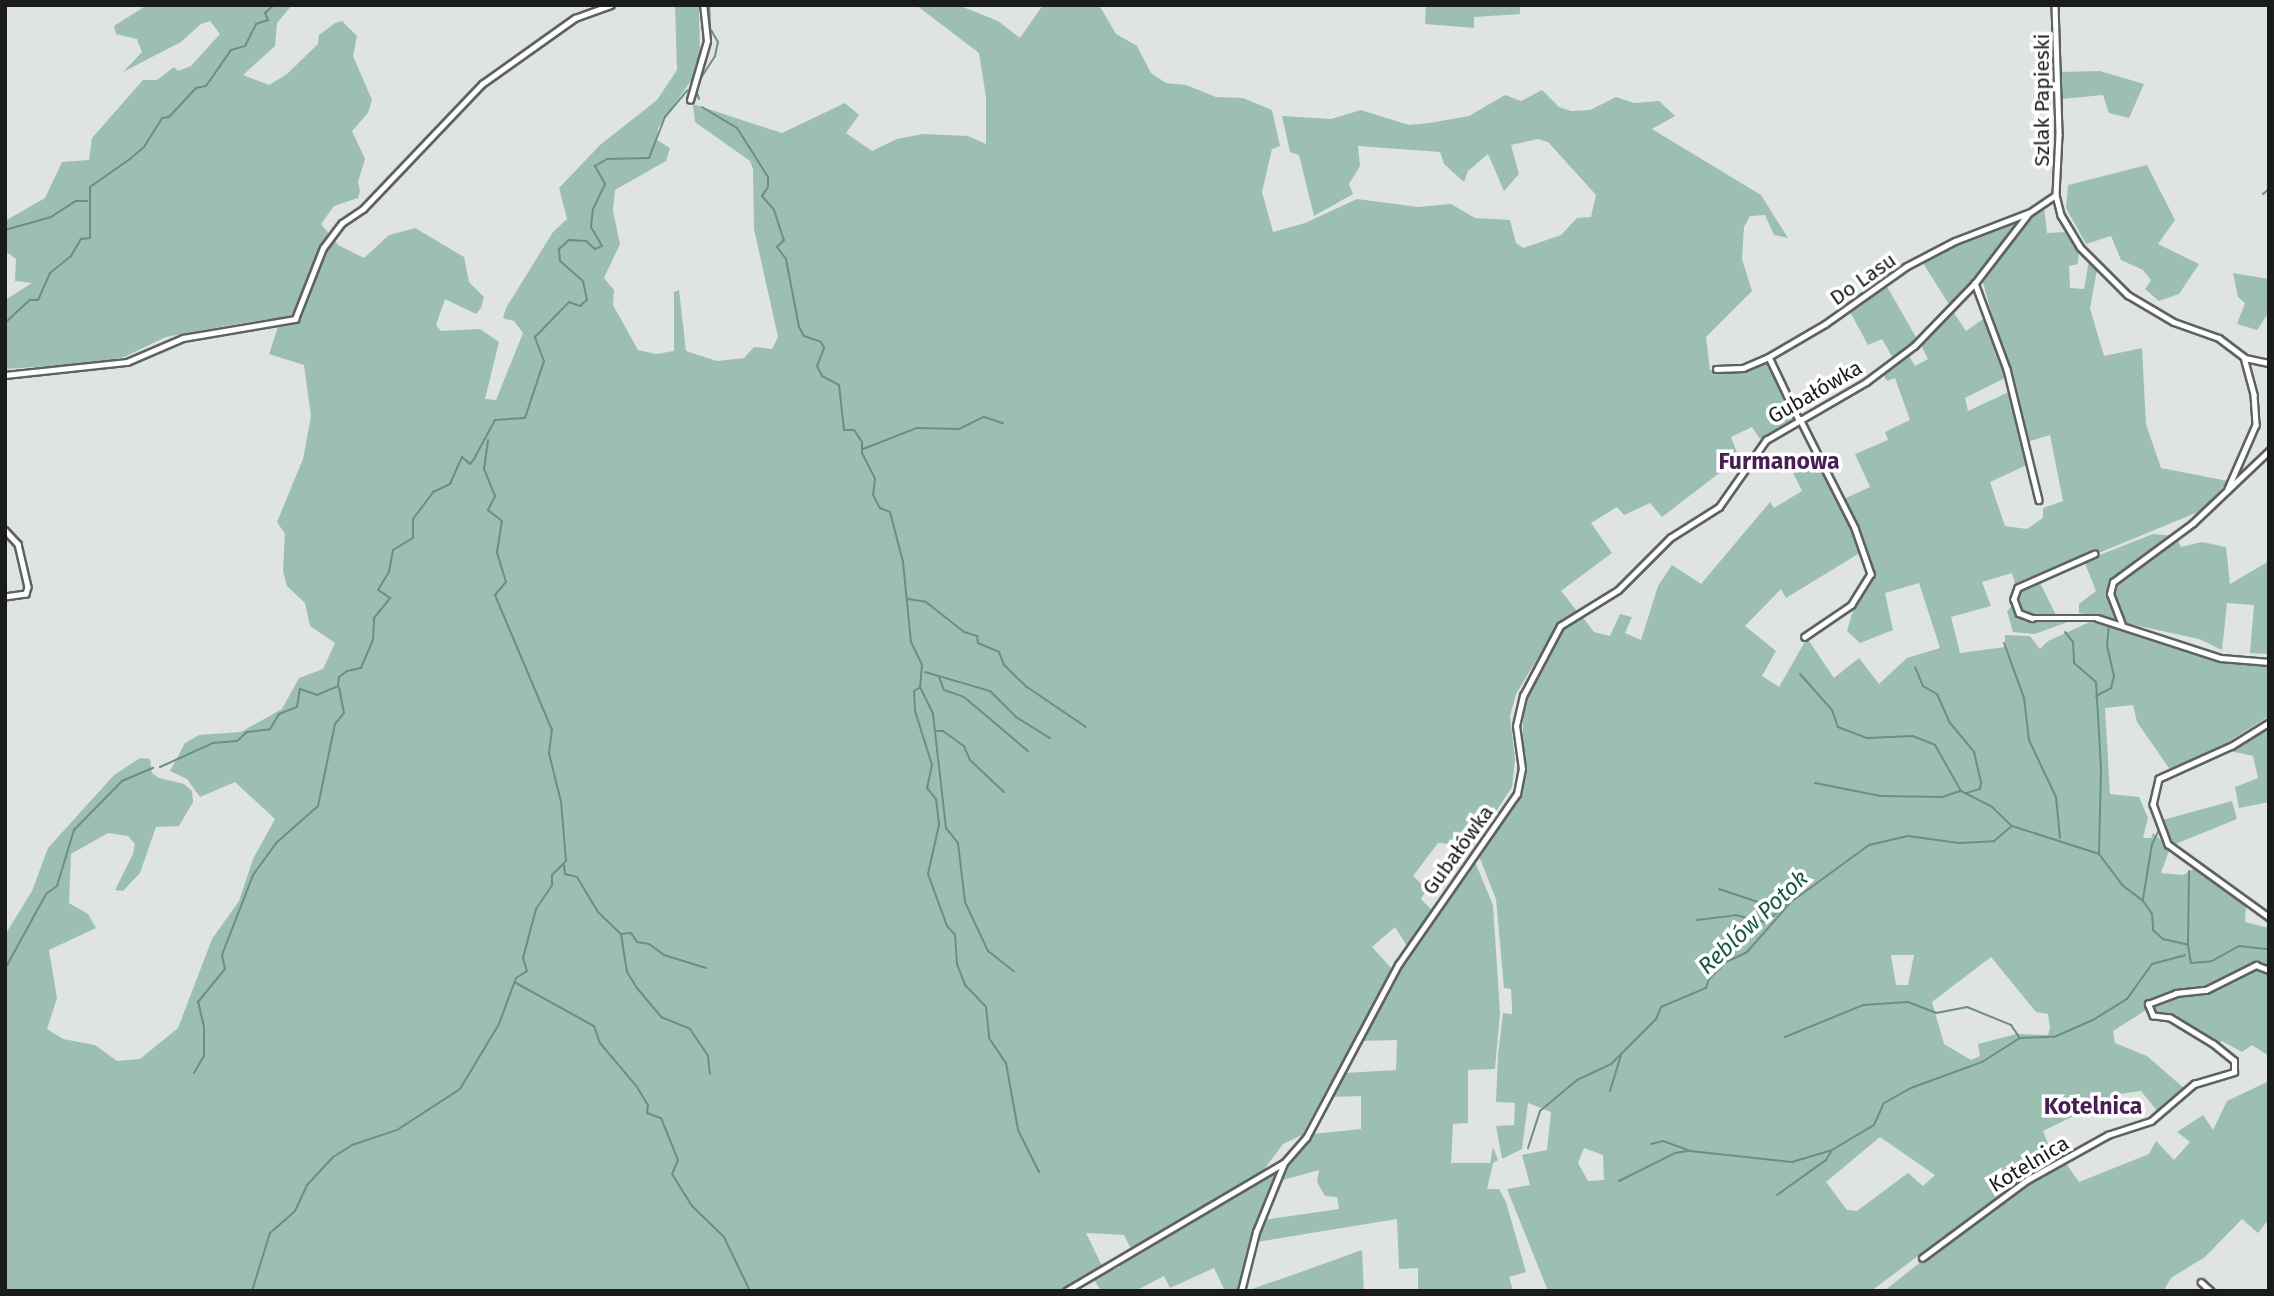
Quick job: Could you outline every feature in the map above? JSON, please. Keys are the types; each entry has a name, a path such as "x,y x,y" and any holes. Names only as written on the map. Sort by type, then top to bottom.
{"street":[{"path":"5,375 127,362 183,338 295,319 323,248 342,223 363,209 482,84 575,18 611,5"},
{"path":"690,100 707,41 703,5"},
{"name":"Szlak Papieski","path":"2055,5 2059,135 2056,195"},
{"path":"2056,195 2075,240 2108,278 2152,312 2219,338 2244,358 2269,363"},
{"name":"Gubałówka","path":"1066,1291 1284,1163 1306,1138 1398,965 1517,794 1522,769 1516,726 1523,696 1560,626 1618,590 1670,538 1719,506 1766,440 1896,361 1975,283 2029,213 2056,195"},
{"name":"Do Lasu","path":"1716,369 1744,368 1769,357 1930,253 2029,213"},
{"path":"1975,283 2007,369 2039,500"},
{"path":"1769,357 1855,528 1871,574 1853,605 1805,637"},
{"path":"2228,489 2256,425 2254,395 2244,358"},
{"path":"2122,625 2110,594 2113,582 2193,523 2269,451"},
{"path":"5,530 18,544 28,587 23,596 5,597"},
{"path":"2095,554 2018,587 2015,607 2025,617 2073,615 2122,625 2221,658 2269,662"},
{"path":"2269,723 2232,746 2159,779 2153,804 2164,839 2269,917"},
{"name":"Kotelnica","path":"1922,1258 2027,1180 2108,1135 2148,1122 2194,1084 2234,1072 2234,1061 2213,1044 2170,1018 2153,1016 2148,1004 2176,993 2203,991 2256,965 2269,970"},
{"name":"Gubałówka","path":"1241,1291 1256,1233 1284,1163"},
{"path":"2201,1282 2211,1291"}],"green space":[{"path":"147,5 292,5 277,23 275,46 243,75 269,85 287,74 318,44 319,35 335,23 342,21 357,36 353,56 372,100 368,113 352,131 365,159 358,182 360,191 358,198 334,206 321,224 338,245 364,258 389,235 415,228 464,257 469,282 484,297 481,308 476,314 445,299 436,325 441,331 480,329 499,342 485,399 496,400 523,333 514,321 503,318 506,308 553,232 567,219 559,188 600,145 657,100 677,70 675,5 699,5 700,58 695,75 658,128 657,140 670,148 666,161 615,190 613,211 620,244 604,278 614,290 613,305 638,350 656,354 674,351 674,292 679,290 686,351 717,361 744,358 754,347 772,349 778,337 754,229 753,169 750,161 695,122 693,104 782,133 845,103 859,115 846,133 872,151 897,139 923,134 968,136 986,144 986,97 979,53 916,5 958,5 998,21 1020,38 1043,5 1099,5 1116,34 1137,46 1151,73 1166,83 1186,85 1216,97 1243,98 1272,110 1280,146 1272,149 1262,192 1273,232 1305,223 1357,199 1418,207 1451,204 1475,218 1510,220 1516,243 1523,248 1561,235 1577,218 1591,217 1596,195 1548,142 1538,139 1511,145 1519,174 1504,191 1488,154 1468,171 1464,182 1444,164 1440,152 1358,146 1360,166 1349,184 1353,194 1314,216 1299,155 1290,152 1282,116 1331,119 1361,110 1409,125 1429,123 1469,116 1505,95 1521,101 1542,90 1559,107 1571,111 1590,110 1616,97 1634,103 1659,101 1675,116 1652,129 1761,195 1788,238 1774,235 1765,215 1750,216 1744,227 1742,259 1752,291 1706,337 1710,370 1743,369 1772,357 1801,416 1760,439 1752,427 1731,437 1739,458 1662,517 1650,503 1624,515 1617,507 1591,523 1612,553 1561,591 1577,611 1557,626 1516,694 1510,716 1515,759 1512,787 1473,846 1438,843 1413,876 1427,889 1421,899 1432,910 1407,946 1395,927 1372,947 1392,969 1302,1135 1283,1144 1263,1171 1131,1249 1124,1235 1086,1233 1103,1268 1062,1291 5,1291 5,935 32,891 48,848 114,775 140,758 150,759 152,773 159,778 184,784 192,791 193,802 179,826 156,827 140,873 123,891 115,890 133,854 135,844 128,836 108,833 71,854 69,903 88,914 96,928 49,950 57,998 47,1029 63,1039 95,1045 117,1061 140,1059 178,1028 212,939 239,901 253,859 275,819 235,782 200,797 187,779 170,771 185,743 199,735 241,732 282,709 299,678 323,669 335,643 310,626 305,603 287,586 283,571 285,534 277,522 303,459 311,416 304,365 269,354 278,327 269,319 166,337 124,357 97,363 5,369 5,300 32,283 15,281 16,259 5,251 5,221 45,198 62,162 89,160 92,138 143,80 157,80 174,67 178,71 191,66 220,34 210,21 201,24 181,42 123,72 142,52 137,39 116,34 114,26"},
{"path":"1426,5 1520,5 1520,14 1474,17 1474,28 1425,24"},
{"path":"2100,71 2144,84 2129,118 2109,113 2103,95 2062,99 2061,72"},
{"path":"2147,165 2175,220 2158,244 2199,264 2179,294 2159,301 2145,289 2151,280 2143,270 2121,260 2111,236 2086,244 2066,208 2068,185"},
{"path":"2044,206 2047,233 2066,232 2079,249 2078,264 2069,266 2070,288 2084,289 2089,261 2097,270 2090,308 2104,356 2142,348 2146,424 2161,468 2228,481 2203,510 2016,587 2012,573 1982,582 1991,606 1951,617 1960,653 2005,647 2005,635 2030,636 2040,649 2048,641 2094,620 2220,660 2269,665 2269,716 2209,754 2171,771 2137,722 2133,705 2105,708 2110,794 2139,797 2148,818 2143,838 2151,838 2153,833 2170,848 2161,873 2183,875 2197,867 2246,905 2245,922 2269,928 2269,969 2255,964 2206,989 2256,967 2269,972 2269,1056 2252,1045 2242,1052 2222,1041 2217,1046 2178,1021 2177,1015 2146,1010 2113,1031 2115,1043 2147,1056 2185,1089 2158,1112 2141,1091 2119,1094 2043,1131 2055,1162 2015,1184 1871,1291 1548,1291 1507,1189 1530,1185 1522,1155 1547,1150 1551,1112 1528,1103 1522,1149 1502,1159 1496,1126 1514,1125 1515,1103 1496,1102 1503,1013 1512,1014 1511,989 1504,988 1496,899 1479,856 1520,795 1524,699 1545,655 1571,620 1581,615 1594,632 1610,636 1620,614 1632,617 1625,633 1641,640 1658,586 1672,565 1701,584 1770,502 1774,508 1802,491 1793,473 1818,458 1863,551 1786,598 1781,589 1745,626 1776,651 1762,676 1779,687 1807,638 1834,678 1859,658 1879,684 1907,658 1940,648 1919,583 1885,593 1893,630 1860,643 1847,631 1856,600 1873,575 1844,499 1870,487 1855,454 1888,440 1885,432 1910,420 1895,378 1887,381 1883,374 1908,354 1915,366 1928,359 1920,343 1952,310 1966,331 1989,315 2007,377 1965,398 1968,411 2011,391 2029,464 1990,482 2005,526 2027,529 2043,518 2043,508 2063,501 2050,435 2027,442 1982,279 2027,220","holes":["1891,955 1914,955 1908,985 1896,985","1991,957 2036,1012 2048,1014 2050,1028 2048,1035 2016,1034 1978,1044 1980,1056 1971,1060 1944,1044 1932,1002","1880,1137 1935,1175 1923,1186 1908,1173 1857,1211 1847,1210 1826,1182","1584,1148 1603,1155 1604,1180 1588,1181 1578,1163"]},
{"path":"2023,217 1974,280 1950,306 1921,260"},
{"path":"2233,273 2269,279 2269,312 2257,330 2237,324 2245,303 2238,297"},
{"path":"1885,283 1917,339 1894,360 1882,339 1868,345 1849,310"},
{"path":"2153,534 2176,536 2181,547 2202,542 2226,547 2230,584 2269,561 2269,654 2250,653 2254,605 2227,603 2222,650 2199,639 2079,613 2079,604 2096,591 2084,561"},
{"path":"2038,579 2056,615 2024,615 2018,594"},
{"path":"2013,605 2025,620 2073,620 2035,634 2013,632 2007,611"},
{"path":"2269,726 2269,802 2239,808 2235,787 2258,778 2253,756 2226,750"},
{"path":"2232,801 2237,819 2173,845 2159,821"},
{"path":"1475,862 1493,905 1500,1013 1495,1069 1468,1070 1468,1123 1453,1124 1451,1163 1490,1163 1493,1147 1498,1160 1493,1163 1487,1189 1499,1189 1506,1202 1526,1272 1509,1277 1513,1291 1398,1291 1418,1289 1418,1268 1399,1269 1397,1219 1257,1242 1263,1220 1339,1209 1337,1197 1325,1196 1317,1182 1319,1170 1279,1181 1312,1134 1361,1129 1361,1096 1331,1097 1345,1073 1396,1070 1397,1040 1362,1041 1398,967"},
{"path":"2269,1081 2269,1219 2258,1233 2242,1219 2205,1257 2171,1278 2164,1290 1884,1291 1979,1216 2065,1162 2079,1182 2149,1154 2156,1141 2174,1160 2190,1142 2177,1132 2203,1115 2213,1130 2227,1101"},
{"path":"1280,1167 1253,1229 1239,1291 1225,1291 1214,1268 1170,1288 1164,1276 1135,1291 1101,1291 1093,1278 1120,1267 1118,1262"},
{"path":"1362,1250 1364,1291 1246,1291 1287,1277"}],"waterway":[{"path":"5,331 6,322 30,300 38,300 50,273 71,256 81,239 90,238 90,187 144,147 162,118 169,117 196,88 206,86 231,50 245,46 256,24 268,20 265,13 274,5"},
{"path":"699,99 695,87 715,56 718,42 710,28 709,5"},
{"path":"160,767 213,743 237,741 247,732 270,729 279,714 297,707 300,689 317,695 338,686 339,677 347,671 361,668 373,640 374,618 390,598 378,590 389,572 393,550 413,538 413,519 433,492 450,484 462,457 470,464 495,420 525,418 544,361 535,337 569,302 580,306 587,300 583,281 560,261 559,249 569,240 586,241 595,249 602,246 591,227 593,209 605,184 595,166 607,159 649,158 665,117 688,90"},
{"path":"702,107 737,128 768,177 768,187 762,196 774,210 784,240 777,247 786,259 799,327 804,336 821,342 824,348 817,366 822,376 839,385 844,430 854,430 862,442 862,453 875,479 873,495 880,508 890,512 903,562 911,642 922,665 920,687 933,714 946,828 958,843 965,902 988,951 1014,971"},
{"path":"2263,194 2269,189"},
{"path":"5,230 51,217 76,201 87,201"},
{"path":"863,449 917,428 959,429 984,417 1003,423"},
{"path":"252,1291 270,1233 295,1211 307,1185 333,1157 352,1145 397,1130 460,1089 499,1024 516,978 527,971 523,958 536,909 552,885 552,875 566,861 561,802 549,753 552,730 495,595 506,582 497,552 502,521 488,510 495,496 484,469 488,440"},
{"path":"908,599 926,602 964,632 977,636 978,643 999,652 1004,665 1027,687 1086,727"},
{"path":"2096,696 2111,688 2114,676 2107,646 2109,625"},
{"path":"2065,632 2073,642 2074,663 2096,682 2101,770 2099,854"},
{"path":"2004,643 2024,698 2029,740 2056,797 2060,838"},
{"path":"1915,667 1923,686 1937,694 1950,723 1974,752 1980,789 1966,793"},
{"path":"925,672 990,691 1016,717 1050,738"},
{"path":"1800,674 1832,710 1838,727 1867,738 1913,736 1935,745 1961,791 1991,806 2012,826 2099,854 2122,885 2143,901 2152,914 2153,930 2163,939 2188,945 2191,963 2212,961 2239,946 2269,949"},
{"path":"939,677 944,690 964,697 1028,751"},
{"path":"194,1073 204,1056 204,1027 198,1002 225,969 222,955 253,875 276,843 318,806 335,724 344,713 339,687"},
{"path":"919,688 914,691 915,711 932,765 927,788 936,799 939,825 928,874 947,926 955,935 957,964 965,985 986,1007 989,1038 1006,1063 1018,1130 1039,1172"},
{"path":"936,731 943,731 964,746 970,760 1004,792"},
{"path":"5,969 46,894 57,886 74,830 122,781 153,768"},
{"path":"1815,783 1881,796 1942,797 1961,791"},
{"name":"Reblów Potok","path":"1528,1148 1540,1111 1577,1080 1611,1064 1656,1019 1661,1007 1706,988 1709,979 1726,962 1747,952 1791,902 1869,845 1908,836 1959,843 1994,841 2012,826"},
{"path":"2143,899 2152,844 2158,832"},
{"path":"564,865 565,874 577,877 598,912 621,934 627,972 637,988 661,1017 690,1029 708,1056 710,1074"},
{"path":"2188,945 2189,871"},
{"path":"1719,889 1758,902 1790,901"},
{"path":"1697,920 1735,915 1766,922 1788,903"},
{"path":"621,934 631,933 637,942 649,944 664,955 706,968"},
{"path":"1651,1144 1663,1141 1690,1151 1792,1162 1832,1150 1874,1125 1884,1103 1911,1088 1982,1062 2020,1038 2054,1037 2093,1020 2127,999 2152,964 2185,955"},
{"path":"516,983 594,1026 600,1043 637,1087 648,1105 647,1113 661,1118 678,1160 672,1174 692,1206 724,1237 749,1289"},
{"path":"1785,1037 1863,1005 1908,1002 1936,1013 1967,1007 2011,1025 2019,1037"},
{"path":"1610,1091 1621,1056"},
{"path":"1777,1195 1826,1160 1832,1150"},
{"path":"1619,1181 1675,1153 1688,1151"}],"district":[{"name":"Furmanowa","path":"1779,461"},
{"name":"Kotelnica","path":"2093,1106"}]}
